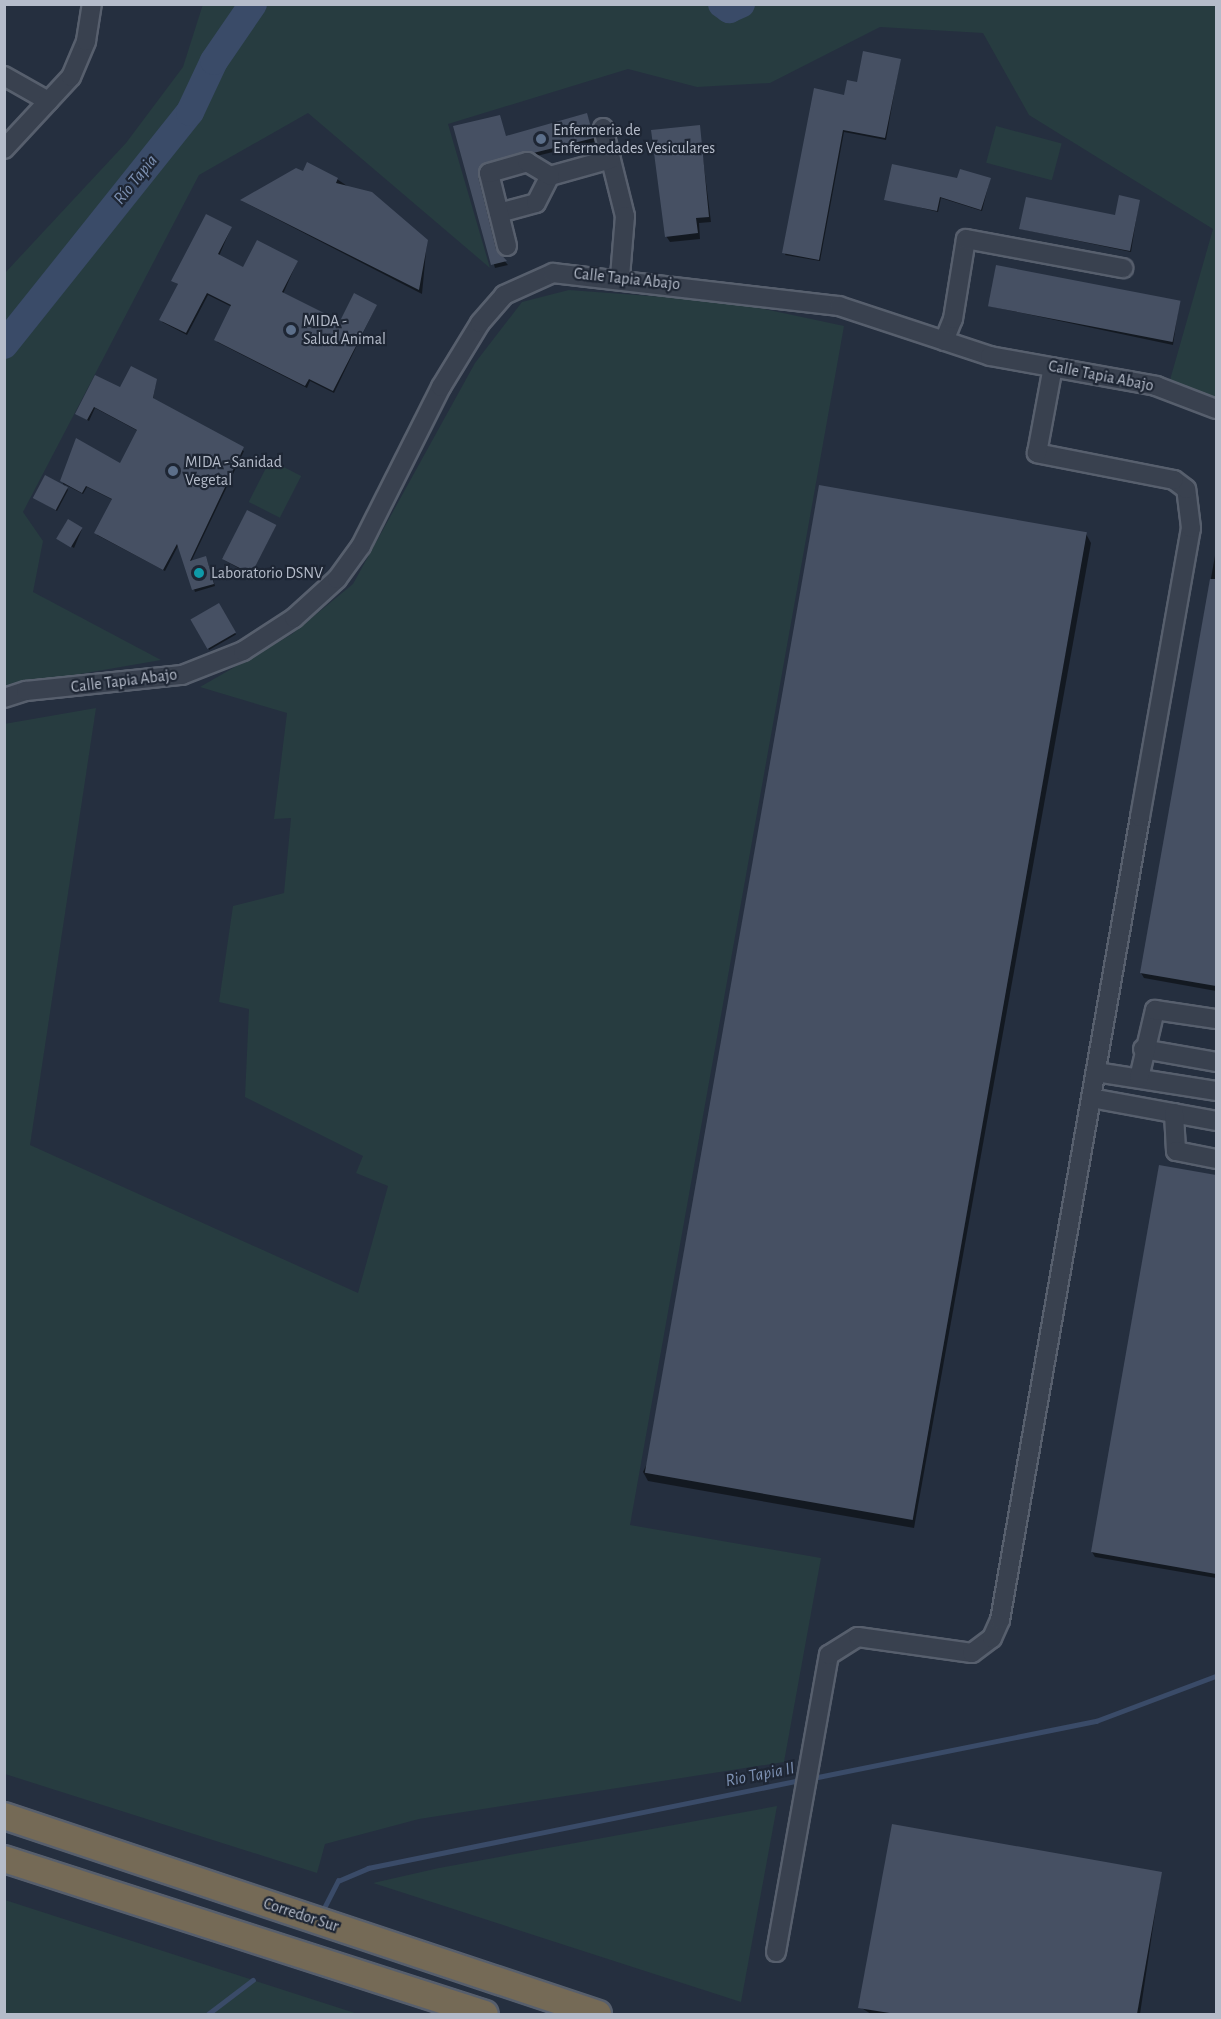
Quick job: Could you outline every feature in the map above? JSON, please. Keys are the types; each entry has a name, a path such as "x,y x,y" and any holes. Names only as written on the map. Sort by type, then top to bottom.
{"highway":[{"name":"Corredor Sur","path":"4,1816 598,2014"},
{"path":"4,1859 485,2014"}],"street":[{"path":"4,149 71,77 86,41 92,4"},
{"path":"4,76 48,101"},
{"path":"603,128 625,216 620,277"},
{"path":"507,246 489,173 526,162 550,176 611,159"},
{"path":"499,213 536,203 550,176"},
{"path":"944,341 953,319 966,239 1123,268"},
{"name":"Calle Tapia Abajo","path":"4,698 26,691 182,675 243,651 294,618 337,579 361,546 441,387 504,295 530,279 554,273 620,277 839,306 944,341 1053,367 1156,386 1216,409"},
{"path":"776,1952 811,1767 829,1655 838,1644 858,1637 972,1653 992,1638 1096,1072 1191,528 1186,489 1174,480 1037,453 1053,367"},
{"path":"1139,1078 1143,1049 1155,1010 1216,1019"},
{"path":"1143,1049 1216,1062"},
{"path":"1096,1072 1216,1091"},
{"path":"1091,1098 1216,1121"},
{"path":"1174,1113 1176,1151 1216,1160"}],"green space":[{"path":"203,4 1216,5 1216,399 1170,380 1213,229 1029,115 983,33 880,27 770,83 697,87 628,69 448,124 490,268 308,113 199,175 23,512 43,541 33,592 161,660 5,687 5,273 126,143 183,67"},
{"path":"996,126 1062,144 1052,180 986,163"},
{"path":"569,290 731,302 844,326 630,1525 821,1558 784,1762 419,1819 325,1844 317,1873 5,1774 4,724 96,708 30,1145 358,1293 388,1186 356,1173 363,1156 245,1097 249,1009 219,1002 233,906 284,893 291,818 274,819 287,713 200,687 292,634 353,584 475,363 522,302"},
{"path":"270,460 301,476 280,518 249,502"},
{"path":"777,1806 741,2002 373,1883 439,1868"},
{"path":"5,1900 358,2014 5,2014"}],"building":[{"path":"863,51 901,59 885,138 843,130 819,260 782,253 814,88 844,95 847,80 857,82"},
{"path":"587,113 594,138 481,166 478,176 496,249 507,261 491,265 453,126 500,115 506,136"},
{"path":"700,125 709,217 696,218 698,233 665,237 651,130"},
{"path":"307,162 338,178 336,183 372,192 428,240 419,290 240,200 296,168 303,171"},
{"path":"892,164 957,178 960,169 991,178 981,210 940,197 937,211 884,200"},
{"path":"1119,195 1140,200 1130,251 1019,229 1026,197 1115,215"},
{"name":"MIDA - Salud Animal","path":"206,214 232,227 218,254 243,267 257,240 298,261 282,292 340,321 354,293 377,305 333,391 309,379 305,386 214,340 231,305 207,293 186,333 159,320 178,284 171,281"},
{"path":"996,265 1181,301 1173,342 988,306"},
{"path":"131,366 157,379 153,398 244,447 190,561 206,556 214,584 192,590 177,544 163,570 94,533 112,499 86,486 82,493 60,481 76,438 120,463 137,430 94,407 87,420 75,414 95,375 120,387"},
{"path":"45,475 68,487 56,510 33,498"},
{"path":"819,485 1087,532 913,1520 645,1473"},
{"path":"247,510 276,525 251,574 222,559"},
{"path":"68,519 83,528 71,547 56,539"},
{"path":"1210,579 1216,579 1216,986 1140,973"},
{"path":"219,603 236,632 207,649 190,620"},
{"path":"1159,1165 1216,1175 1216,1574 1091,1552"},
{"path":"892,1824 1162,1872 1137,2014 896,2014 858,2008"}],"waterway":[{"name":"Río Tapia","path":"4,345 190,112 214,61 253,4"},
{"name":"Río Tapia","path":"722,4 729,9 741,4"},
{"name":"Rio Tapia II","path":"813,1778 1096,1721 1216,1676"},
{"name":"Rio Tapia II","path":"323,1910 338,1881 368,1868 802,1780"},
{"name":"Rio Tapia II","path":"208,2014 253,1980"}],"place":[{"name":"Enfermeria de Enfermedades Vesiculares","path":"541,139"},
{"name":"MIDA - Salud Animal","path":"291,330"},
{"name":"MIDA - Sanidad Vegetal","path":"173,471"},
{"name":"Laboratorio DSNV","path":"199,573"}]}
